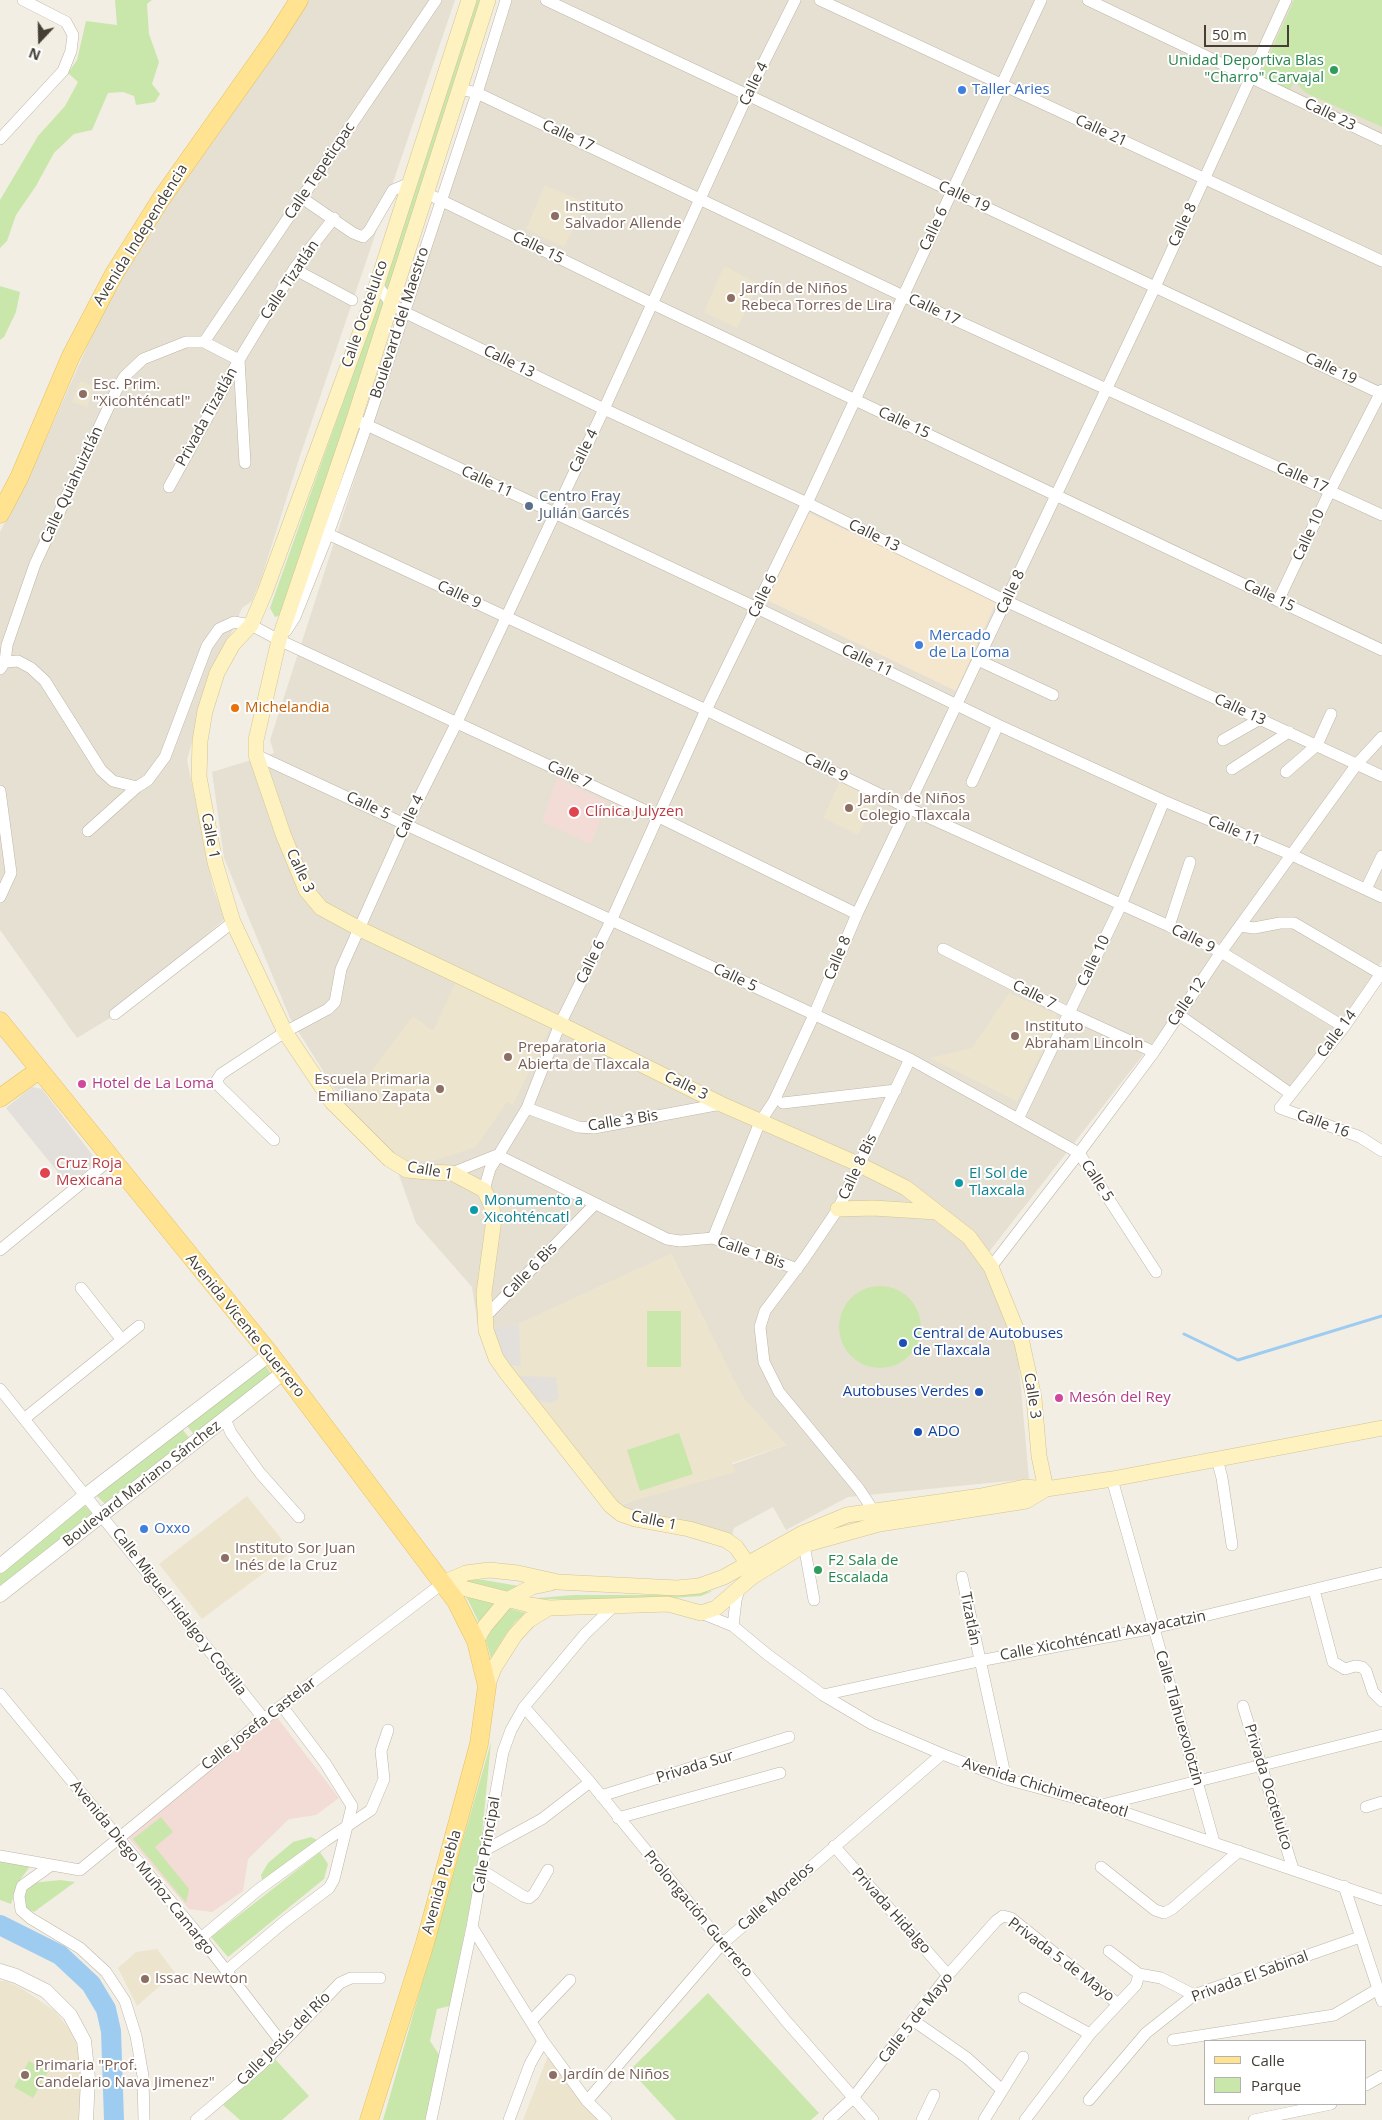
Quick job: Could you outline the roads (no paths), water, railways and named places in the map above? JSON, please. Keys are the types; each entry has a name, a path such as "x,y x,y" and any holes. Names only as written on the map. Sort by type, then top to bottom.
{"main road":[{"name":"Avenida Independencia","path":"0,502 59,356 103,269 286,0"},
{"name":"Avenida Independencia","path":"0,514 19,478 71,356 114,274 161,199 274,39 299,0"},
{"name":"Calle Ocotelulco","path":"250,625 265,592 343,381 469,0"},
{"name":"Boulevard del Maestro","path":"256,747 279,640 361,422 363,392 488,0"},
{"path":"343,381 357,386 363,392"},
{"name":"Calle 1","path":"250,625 233,644 218,673 204,711 200,741 199,777 214,862 233,922 286,1032 332,1102 389,1159 407,1170 452,1173 484,1190 491,1204 494,1219 484,1293 489,1342 500,1365 611,1506 621,1514 635,1519 689,1529 726,1540 736,1547 746,1575"},
{"name":"Calle 3","path":"256,747 283,834 306,890 321,908 360,929 560,1024 721,1104 858,1164 906,1188 969,1237 991,1267 1022,1343 1034,1398 1039,1456 1046,1489"},
{"name":"Avenida Vicente Guerrero","path":"0,1021 284,1372 456,1601 476,1641"},
{"path":"0,1098 39,1070"},
{"path":"838,1209 873,1208 936,1212"},
{"path":"443,1583 466,1573 489,1570 518,1573 558,1582 687,1588 746,1575 804,1545 877,1518 1025,1487 1046,1489 1112,1479 1382,1428"},
{"path":"443,1583 507,1600 549,1608 668,1604 694,1611 710,1611 720,1605 746,1575 823,1524 847,1515 877,1518"},
{"path":"476,1641 484,1626 507,1600 532,1587 558,1582"},
{"path":"687,1588 685,1602 694,1611"},
{"path":"487,1686 494,1668 515,1635 529,1620 549,1608"},
{"name":"Avenida Puebla","path":"369,2120 415,1977 444,1878 479,1744 487,1686 476,1641"}],"street":[{"path":"0,139 63,71 71,51 74,35 66,22 23,0"},
{"name":"Calle Tepeticpac","path":"204,342 436,0"},
{"name":"Boulevard del Maestro","path":"279,640 295,617 328,534 361,422 404,312 477,94 506,0"},
{"name":"Calle 19","path":"546,0 1154,287 1382,392"},
{"name":"Calle 4","path":"274,1140 218,1086 217,1080 221,1074 286,1032 328,1009 335,1002 341,969 406,824 457,722 604,409 748,94 795,0"},
{"name":"Calle 21","path":"820,0 1382,261"},
{"name":"Calle 6","path":"484,1190 490,1169 497,1155 527,1108 560,1024 611,921 706,710 807,503 1041,0"},
{"name":"Calle 23","path":"1088,0 1382,140"},
{"name":"Calle 8","path":"713,1238 760,1122 774,1101 814,1015 857,914 1057,495 1286,0"},
{"name":"Calle 17","path":"460,89 477,94 903,296 1382,515"},
{"path":"302,198 334,218 353,233 363,237 369,231 393,190 410,183"},
{"name":"Calle 15","path":"426,193 651,303 1382,650"},
{"name":"Calle Tizatlán","path":"239,360 294,269 334,218"},
{"path":"294,269 352,300"},
{"name":"Calle 13","path":"376,284 391,302 404,312 604,409 807,503 1006,601 1382,776"},
{"name":"Calle Quiahuiztlán","path":"3,665 7,645 35,564 125,376 143,359 186,342 204,342"},
{"path":"204,342 239,360"},
{"name":"Privada Tizatlán","path":"239,360 246,463"},
{"name":"Privada Tizatlán","path":"169,487 239,360"},
{"name":"Calle 10","path":"1278,601 1330,491 1382,392"},
{"name":"Calle 11","path":"361,422 757,608 998,725 1164,801 1292,855 1382,897"},
{"name":"Calle 9","path":"328,534 706,710 908,808 1121,906 1169,926 1221,952 1344,1027"},
{"path":"88,832 137,787 148,780 165,757 207,646 219,629 234,622 250,625"},
{"name":"Calle 7","path":"250,625 659,817 857,914"},
{"path":"978,660 1053,695"},
{"path":"3,665 18,661 31,668 45,681 101,770 112,781 137,787"},
{"path":"1286,772 1317,745 1331,714"},
{"path":"1222,740 1260,719"},
{"path":"972,782 998,725"},
{"path":"1232,768 1289,732"},
{"name":"Calle 12","path":"991,1267 1154,1052 1221,952 1357,764 1382,737"},
{"name":"Calle 5","path":"256,747 406,824 910,1059 1079,1153 1156,1272"},
{"path":"0,792 10,873 0,898"},
{"name":"Calle 10","path":"1018,1118 1121,906 1164,801"},
{"path":"1366,889 1382,856"},
{"path":"1169,926 1190,862"},
{"path":"115,1014 233,922"},
{"path":"1240,926 1254,928 1280,923 1294,923 1381,973"},
{"name":"Calle 7","path":"943,949 1069,1013 1154,1052"},
{"name":"Calle 14","path":"1291,1094 1344,1027 1381,973"},
{"path":"1179,1015 1291,1094"},
{"name":"Calle 8 Bis","path":"797,1269 838,1209 910,1059"},
{"path":"783,1103 896,1090"},
{"name":"Calle 16","path":"1291,1094 1280,1108 1360,1137 1382,1150"},
{"name":"Calle 3 Bis","path":"527,1108 578,1127 594,1128 721,1104"},
{"path":"452,1173 497,1155"},
{"name":"Calle 1 Bis","path":"497,1155 667,1239 680,1241 713,1238 797,1269 765,1311 760,1327 764,1362 780,1392 859,1489 877,1518"},
{"path":"0,1250 112,1158"},
{"name":"Calle 6 Bis","path":"485,1317 595,1204"},
{"path":"81,1288 122,1340"},
{"path":"24,1419 138,1326"},
{"name":"Boulevard Mariano Sánchez","path":"0,1566 86,1495 270,1354"},
{"name":"Boulevard Mariano Sánchez","path":"0,1595 284,1372"},
{"name":"Calle Miguel Hidalgo y Costilla","path":"0,1389 264,1719"},
{"path":"225,1419 231,1433 260,1474 299,1517"},
{"path":"181,1423 190,1430 196,1441"},
{"path":"1217,1459 1222,1478 1232,1546"},
{"name":"Calle Tlahuexolotzin","path":"1112,1479 1214,1842"},
{"path":"804,1545 814,1600"},
{"name":"Calle Xicohténcatl Axayacatzin","path":"823,1695 979,1661 1154,1628 1382,1573"},
{"path":"733,1626 735,1607 746,1575"},
{"name":"Tizatlán","path":"962,1577 979,1661"},
{"name":"Calle Josefa Castelar","path":"50,1866 80,1870 264,1719 443,1583"},
{"path":"1314,1590 1334,1662 1345,1669 1355,1666 1362,1667 1366,1671 1373,1692 1382,1701"},
{"name":"Calle Principal","path":"431,2120 483,1871 503,1752 511,1730 524,1707 585,1634 614,1606"},
{"name":"Avenida Chichimecateotl","path":"694,1611 733,1626 768,1655 823,1695 872,1724 942,1754 1006,1779 1102,1805 1382,1900"},
{"path":"979,1661 1006,1779"},
{"name":"Avenida Diego Muñoz Camargo","path":"0,1694 201,1938 282,2043"},
{"path":"226,1971 284,1922 329,1888 334,1879 352,1806 325,1763 282,1706"},
{"name":"Privada Ocotelulco","path":"1243,1706 1293,1869"},
{"name":"Prolongación Guerrero","path":"524,1707 590,1782 722,1944 873,2120"},
{"path":"201,1938 258,1890 347,1825 371,1810 384,1779 381,1751 388,1730"},
{"path":"1102,1805 1261,1767 1382,1735"},
{"name":"Privada Sur","path":"601,1796 789,1737"},
{"name":"Calle Morelos","path":"587,2101 722,1944 942,1754"},
{"path":"618,1818 780,1773"},
{"path":"487,1849 542,1818 590,1782"},
{"path":"1366,1808 1382,1802"},
{"name":"Privada Hidalgo","path":"834,1846 948,1975"},
{"path":"1101,1867 1155,1910 1164,1913 1172,1909 1239,1851"},
{"path":"0,1856 50,1866"},
{"path":"50,1866 22,1886 19,1896 20,1910 80,1948 106,1972 125,2001 136,2036 143,2076 144,2120"},
{"path":"483,1871 529,1898 534,1894 548,1870"},
{"path":"1344,1886 1382,2001"},
{"name":"Calle 5 de Mayo","path":"829,2120 853,2098 948,1975 996,1921 1003,1916"},
{"name":"Privada 5 de Mayo","path":"1003,1916 1011,1918 1118,2004"},
{"path":"472,1927 543,2042 587,2101 606,2120"},
{"name":"Privada El Sabinal","path":"1089,2100 1146,2033 1194,1995 1360,1937"},
{"path":"1109,1951 1140,1974 1161,1978 1194,1995"},
{"path":"0,1972 16,1976 46,1992 70,2015 84,2041 88,2078 86,2120"},
{"path":"1025,2120 1090,2034 1136,1984 1140,1974"},
{"name":"Calle Jesús del Río","path":"196,2120 261,2066 340,1983 351,1978 380,1978"},
{"path":"531,2021 570,1980"},
{"path":"1174,2040 1334,2015 1378,1989"},
{"path":"1024,1998 1090,2034"},
{"path":"914,2021 967,2058 1002,2090"},
{"path":"509,2120 530,2064 543,2042"},
{"path":"984,2120 1023,2057"},
{"path":"1367,2084 1382,2076"},
{"path":"922,2120 934,2095"},
{"path":"1254,2120 1326,2105"}],"waterway":[{"path":"1184,1334 1238,1360 1382,1316"},
{"path":"0,1925 60,1955 91,1984 106,2009 111,2031 114,2120"}],"place":[{"name":"Unidad Deportiva Blas \"Charro\" Carvajal","path":"1334,70"},
{"name":"Taller Aries","path":"962,90"},
{"name":"Instituto Salvador Allende","path":"555,216"},
{"name":"Jardín de Niños Rebeca Torres de Lira","path":"731,298"},
{"name":"Esc. Prim. \"Xicohténcatl\"","path":"83,394"},
{"name":"Centro Fray Julián Garcés","path":"529,506"},
{"name":"Mercado de La Loma","path":"919,645"},
{"name":"Michelandia","path":"235,708"},
{"name":"Jardín de Niños Colegio Tlaxcala","path":"849,808"},
{"name":"Clínica Julyzen","path":"574,812"},
{"name":"Instituto Abraham Lincoln","path":"1015,1036"},
{"name":"Preparatoria Abierta de Tlaxcala","path":"508,1057"},
{"name":"Hotel de La Loma","path":"82,1084"},
{"name":"Escuela Primaria Emiliano Zapata","path":"440,1089"},
{"name":"Cruz Roja Mexicana","path":"45,1173"},
{"name":"El Sol de Tlaxcala","path":"959,1183"},
{"name":"Monumento a Xicohténcatl","path":"474,1210"},
{"name":"Central de Autobuses de Tlaxcala","path":"903,1343"},
{"name":"Autobuses Verdes","path":"979,1392"},
{"name":"Mesón del Rey","path":"1059,1398"},
{"name":"ADO","path":"918,1432"},
{"name":"Oxxo","path":"144,1529"},
{"name":"Instituto Sor Juan Inés de la Cruz","path":"225,1558"},
{"name":"F2 Sala de Escalada","path":"818,1570"},
{"name":"Issac Newton","path":"145,1979"},
{"name":"Primaria \"Prof. Candelario Nava Jimenez\"","path":"25,2075"},
{"name":"Jardín de Niños","path":"553,2075"}]}
